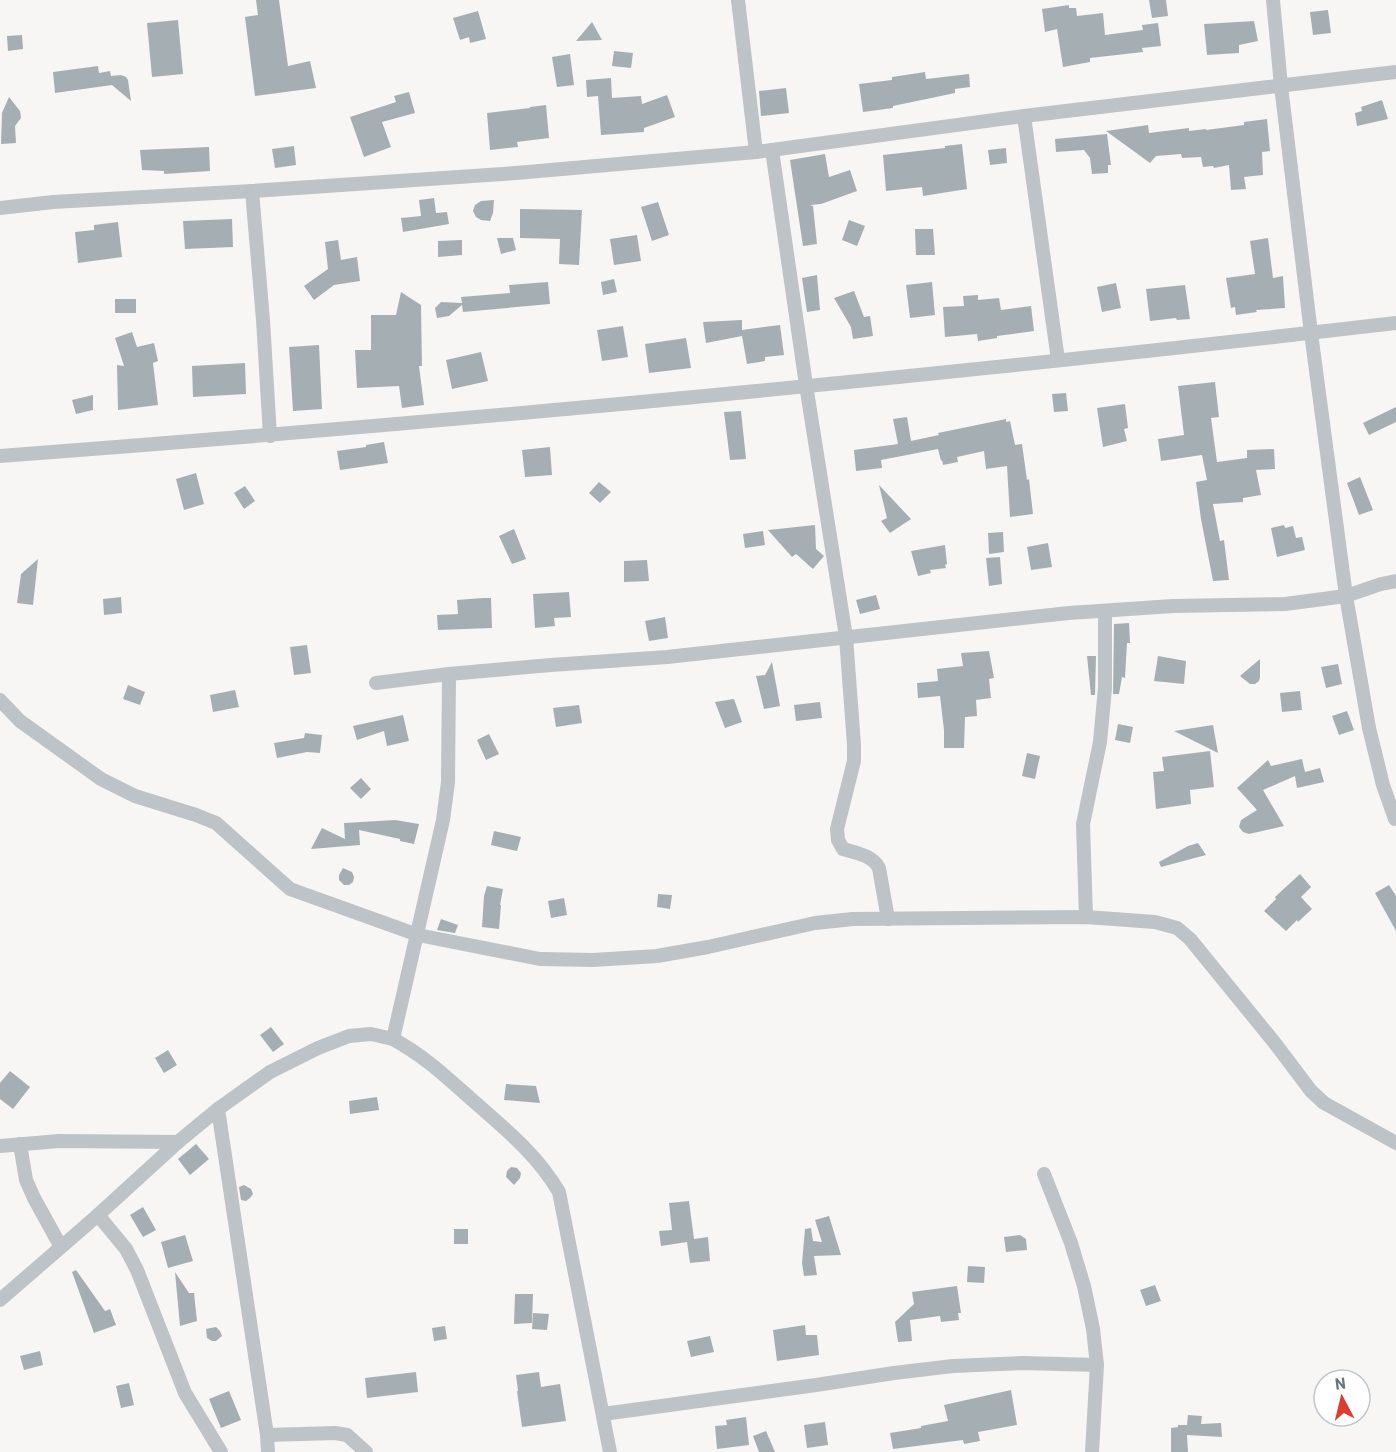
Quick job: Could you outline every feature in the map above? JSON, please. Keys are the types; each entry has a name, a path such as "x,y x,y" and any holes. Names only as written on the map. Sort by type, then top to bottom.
{"street":[{"path":"738,0 756,152"},
{"path":"1273,0 1281,86 1311,333 1346,596 1369,728 1383,785 1396,820"},
{"path":"0,208 64,201 516,173 756,152 1024,116 1396,72"},
{"path":"1024,116 1058,360"},
{"path":"772,150 806,386 846,637 854,761 837,829 838,840 843,849 872,858 876,862 888,919"},
{"path":"252,191 270,436"},
{"path":"0,456 270,436 663,401 1396,323"},
{"path":"376,683 449,674 667,657 1105,611 1173,606 1285,604 1346,596 1396,580"},
{"path":"1086,917 1083,824 1100,742 1105,688 1105,611"},
{"path":"393,1038 443,820 447,782 449,674"},
{"path":"0,700 20,721 101,779 135,796 196,815 216,824 290,889 418,935 540,959 592,960 657,956 815,923 853,919 1086,917 1155,922 1177,928 1190,939 1311,1091 1324,1102 1396,1143"},
{"path":"0,1300 178,1142 218,1109 270,1072 318,1048 349,1036 371,1035 393,1038 413,1049 444,1074 529,1150 549,1174 559,1192 610,1452"},
{"path":"218,1109 268,1452"},
{"path":"61,1247 7,1143 178,1142"},
{"path":"1044,1174 1071,1243 1084,1286 1093,1329 1097,1365 1092,1452"},
{"path":"98,1215 126,1249 137,1270 185,1393 221,1452"},
{"path":"603,1414 894,1372 953,1366 1023,1362 1097,1365"},
{"path":"267,1435 335,1433 347,1435 366,1452"}],"building":[{"path":"256,0 279,0 288,66 310,61 316,88 255,96 245,17 258,15"},
{"path":"1149,0 1166,0 1168,16 1152,18"},
{"path":"1069,5 1069,8 1076,8 1077,16 1103,13 1105,35 1143,30 1142,25 1158,23 1161,46 1142,48 1143,52 1090,58 1090,62 1063,67 1057,29 1045,32 1042,9"},
{"path":"1328,10 1331,33 1313,35 1310,12"},
{"path":"478,11 486,39 470,43 469,37 460,40 453,18"},
{"path":"178,20 183,74 152,77 147,23"},
{"path":"1254,21 1258,41 1239,45 1239,53 1207,55 1204,24"},
{"path":"592,22 602,40 576,41"},
{"path":"22,35 23,49 8,51 7,36"},
{"path":"614,51 633,53 631,68 612,66"},
{"path":"570,54 574,85 557,87 552,57"},
{"path":"98,66 99,73 110,71 111,76 126,77 131,101 112,85 55,93 53,72"},
{"path":"925,72 926,79 969,74 970,87 955,89 955,93 893,106 893,108 863,112 859,84 892,80 892,77"},
{"path":"611,78 612,98 641,96 642,104 667,95 675,117 644,128 644,132 601,135 598,96 587,97 586,80"},
{"path":"786,88 789,113 761,116 759,91"},
{"path":"409,92 415,113 382,122 391,147 364,157 350,117 396,102 394,96"},
{"path":"9,97 20,111 21,118 15,126 16,143 1,144 2,113"},
{"path":"1382,100 1388,119 1357,126 1355,113 1362,111 1361,107"},
{"path":"546,105 549,138 517,142 518,147 490,150 487,113"},
{"path":"1267,119 1270,151 1262,152 1263,175 1244,177 1246,189 1231,190 1229,165 1214,168 1213,166 1203,167 1201,157 1182,158 1181,154 1156,156 1150,163 1106,131 1148,125 1149,133 1189,128 1189,131 1206,130 1244,125 1244,122"},
{"path":"1107,134 1111,165 1108,165 1108,173 1092,174 1090,158 1084,150 1056,152 1055,139"},
{"path":"962,144 967,189 923,196 922,187 886,191 883,155"},
{"path":"294,146 296,165 275,168 272,149"},
{"path":"209,147 210,171 164,174 164,171 142,170 140,150"},
{"path":"1006,148 1007,163 990,165 988,150"},
{"path":"825,154 829,177 850,170 857,191 821,204 810,205 813,206 817,244 803,246 790,160"},
{"path":"434,198 436,213 447,212 449,224 403,232 401,218 421,216 419,200"},
{"path":"494,200 490,221 476,217 473,211 475,205 481,201"},
{"path":"658,202 669,235 652,241 641,207"},
{"path":"520,209 582,210 579,265 559,264 560,239 520,238"},
{"path":"232,219 233,247 185,249 183,221"},
{"path":"849,220 865,226 857,246 842,240"},
{"path":"118,222 122,257 78,263 75,232 94,230 94,225"},
{"path":"915,229 933,229 935,255 916,255"},
{"path":"637,235 641,261 614,265 610,239"},
{"path":"497,238 513,238 516,250 501,254"},
{"path":"1268,238 1273,278 1283,276 1285,308 1256,310 1257,312 1236,315 1235,307 1231,308 1226,278 1255,274 1250,241"},
{"path":"338,240 341,260 357,257 360,281 334,285 314,300 304,286 328,269 325,242"},
{"path":"462,240 462,255 438,257 438,241"},
{"path":"817,275 820,310 807,312 802,278"},
{"path":"614,279 617,292 603,295 601,282"},
{"path":"548,282 550,304 463,312 462,305 449,316 437,318 435,308 441,302 462,303 461,297 510,293 509,285"},
{"path":"932,282 935,315 910,318 906,285"},
{"path":"1116,283 1121,308 1102,312 1097,287"},
{"path":"1185,285 1190,319 1150,321 1146,289"},
{"path":"854,291 864,317 870,316 873,336 853,339 851,327 834,298"},
{"path":"401,292 421,305 422,366 419,366 424,405 402,408 399,386 357,388 355,350 371,350 371,315 396,315"},
{"path":"978,295 978,300 999,298 1001,310 1031,306 1034,331 978,341 977,334 945,337 943,307 964,306 963,296"},
{"path":"115,299 136,299 136,313 115,313"},
{"path":"742,320 742,330 780,325 784,355 765,357 765,361 747,364 742,336 706,343 703,322"},
{"path":"623,326 628,357 602,361 597,330"},
{"path":"132,332 137,347 154,343 158,361 153,363 158,405 118,410 117,365 124,366 115,338"},
{"path":"686,338 691,368 649,373 645,344"},
{"path":"319,345 322,409 293,411 289,347"},
{"path":"481,352 488,381 452,389 446,360"},
{"path":"245,363 246,394 193,397 192,366"},
{"path":"1215,382 1219,417 1211,418 1217,462 1247,458 1247,450 1274,449 1275,469 1256,470 1261,495 1243,498 1243,502 1213,504 1220,541 1224,540 1229,580 1213,581 1196,482 1207,480 1202,455 1161,461 1158,439 1184,435 1178,386"},
{"path":"1066,393 1068,411 1054,412 1052,394"},
{"path":"93,395 93,410 76,414 72,400"},
{"path":"1125,404 1128,428 1124,429 1127,441 1103,447 1097,408"},
{"path":"1396,407 1396,422 1369,435 1363,423"},
{"path":"741,411 746,459 730,460 724,412"},
{"path":"907,417 911,441 1006,419 1006,422 1010,421 1015,445 1022,444 1033,514 1010,517 1007,466 986,469 984,451 957,457 958,462 943,465 938,449 881,460 882,468 856,471 854,450 898,444 893,419"},
{"path":"384,442 388,463 340,470 337,451"},
{"path":"550,447 552,475 525,477 522,450"},
{"path":"196,473 204,504 184,510 176,479"},
{"path":"1360,477 1373,510 1359,515 1347,483"},
{"path":"599,482 611,492 600,503 589,493"},
{"path":"879,485 911,519 890,533 881,521 887,518"},
{"path":"245,486 255,501 244,509 234,493"},
{"path":"815,525 816,549 824,556 813,569 796,554 792,557 768,530"},
{"path":"1284,525 1285,528 1293,526 1296,538 1302,537 1305,550 1277,557 1271,528"},
{"path":"514,529 526,559 512,564 499,536"},
{"path":"763,531 765,545 745,548 743,534"},
{"path":"1003,532 1004,552 989,554 988,533"},
{"path":"1048,543 1052,567 1031,570 1027,547"},
{"path":"945,545 946,568 930,570 931,573 918,576 911,551"},
{"path":"1000,557 1002,584 989,586 986,558"},
{"path":"38,559 33,605 17,603 21,574"},
{"path":"647,560 649,581 624,582 624,561"},
{"path":"569,592 571,617 554,618 555,626 535,628 533,594"},
{"path":"876,595 880,609 860,614 856,600"},
{"path":"121,597 122,613 104,615 103,599"},
{"path":"491,598 492,628 438,630 437,615 458,614 457,600"},
{"path":"665,617 668,638 649,641 645,621"},
{"path":"1129,623 1130,643 1127,643 1125,678 1122,677 1119,694 1113,694 1114,624"},
{"path":"307,645 311,673 294,675 290,647"},
{"path":"989,651 994,678 989,679 991,698 976,700 977,716 965,717 964,748 944,748 940,696 918,698 917,683 938,681 937,669 963,666 961,653"},
{"path":"1087,656 1096,656 1095,695 1091,695"},
{"path":"1158,656 1186,661 1184,684 1154,681"},
{"path":"1260,659 1259,681 1250,684 1240,676"},
{"path":"772,662 780,706 764,709 756,676 765,675"},
{"path":"1338,664 1342,684 1326,688 1321,667"},
{"path":"128,685 145,692 140,705 123,699"},
{"path":"235,690 239,707 213,712 210,695"},
{"path":"1300,691 1302,710 1282,712 1280,693"},
{"path":"734,699 742,722 725,728 715,702"},
{"path":"820,702 822,718 796,721 794,705"},
{"path":"579,705 582,723 556,727 553,708"},
{"path":"1347,711 1354,730 1339,735 1332,716"},
{"path":"403,715 409,741 387,746 384,731 357,740 353,726"},
{"path":"1118,724 1133,727 1130,743 1115,740"},
{"path":"1213,725 1218,753 1174,731"},
{"path":"305,733 322,735 320,753 307,752 277,758 274,743 304,738"},
{"path":"489,734 499,754 486,760 477,740"},
{"path":"1210,751 1214,787 1190,790 1191,804 1156,809 1153,772 1164,771 1162,757"},
{"path":"1027,753 1040,756 1035,779 1022,776"},
{"path":"1302,759 1305,772 1320,768 1324,782 1297,788 1295,776 1263,790 1284,826 1249,834 1243,832 1239,827 1241,820 1257,810 1237,788 1268,760 1271,766"},
{"path":"361,778 371,789 361,799 350,788"},
{"path":"395,820 419,824 414,844 359,830 360,845 311,849 322,828 345,839 344,823"},
{"path":"494,831 521,837 517,851 491,845"},
{"path":"1198,843 1206,855 1161,867 1159,862"},
{"path":"343,868 352,872 354,877 353,882 349,885 344,885 339,880"},
{"path":"1300,874 1311,887 1301,897 1312,909 1286,931 1264,911 1276,899 1275,897"},
{"path":"1389,885 1396,896 1396,931 1375,893"},
{"path":"487,886 503,889 499,929 482,927"},
{"path":"658,894 672,895 670,909 657,907"},
{"path":"564,898 567,915 551,918 548,901"},
{"path":"441,919 458,925 455,933 437,930"},
{"path":"271,1027 284,1044 273,1052 260,1035"},
{"path":"168,1050 177,1065 164,1073 155,1058"},
{"path":"10,1071 30,1087 13,1109 0,1099 0,1083"},
{"path":"506,1084 536,1086 540,1103 504,1100"},
{"path":"377,1097 379,1110 350,1114 349,1101"},
{"path":"196,1144 209,1159 190,1175 178,1159"},
{"path":"511,1167 517,1168 521,1173 514,1185 506,1177"},
{"path":"244,1185 251,1189 253,1194 246,1201 241,1200 239,1187"},
{"path":"689,1201 694,1239 708,1237 710,1261 690,1263 687,1242 661,1246 659,1231 672,1230 669,1203"},
{"path":"143,1207 156,1230 143,1237 130,1215"},
{"path":"829,1216 841,1255 814,1256 817,1275 804,1276 802,1263 805,1229 811,1228 813,1241 822,1242 815,1220"},
{"path":"454,1229 468,1229 468,1244 454,1244"},
{"path":"185,1235 193,1261 168,1268 161,1242"},
{"path":"1020,1235 1026,1239 1027,1250 1006,1252 1004,1237"},
{"path":"968,1266 985,1267 984,1283 967,1282"},
{"path":"76,1270 105,1311 110,1309 116,1325 94,1333 72,1272"},
{"path":"175,1272 189,1293 194,1293 197,1321 180,1326"},
{"path":"1155,1285 1161,1301 1146,1306 1140,1290"},
{"path":"957,1286 961,1313 958,1313 959,1320 941,1322 940,1316 910,1320 912,1341 898,1342 895,1322 914,1304 912,1292"},
{"path":"515,1294 533,1294 532,1323 514,1324"},
{"path":"533,1313 549,1314 547,1330 532,1329"},
{"path":"805,1325 806,1335 817,1335 819,1355 777,1361 773,1330"},
{"path":"445,1326 447,1339 434,1341 432,1328"},
{"path":"216,1327 222,1336 212,1341 207,1338 206,1329"},
{"path":"710,1336 714,1352 691,1357 687,1341"},
{"path":"40,1351 43,1365 24,1370 20,1356"},
{"path":"416,1372 418,1392 367,1398 365,1378"},
{"path":"539,1372 541,1387 560,1384 566,1421 522,1427 516,1375"},
{"path":"129,1383 134,1405 121,1408 116,1386"},
{"path":"1011,1390 1017,1425 978,1432 980,1441 964,1444 963,1440 893,1449 890,1433 948,1421 944,1405"},
{"path":"229,1391 241,1420 221,1428 209,1399"},
{"path":"1188,1415 1202,1416 1201,1424 1221,1423 1222,1437 1187,1435 1188,1452 1171,1452 1171,1428 1187,1425"},
{"path":"746,1417 749,1445 717,1449 715,1426 727,1425 726,1420"},
{"path":"825,1422 828,1445 807,1448 804,1425"},
{"path":"766,1431 775,1452 759,1452 753,1436"}]}
